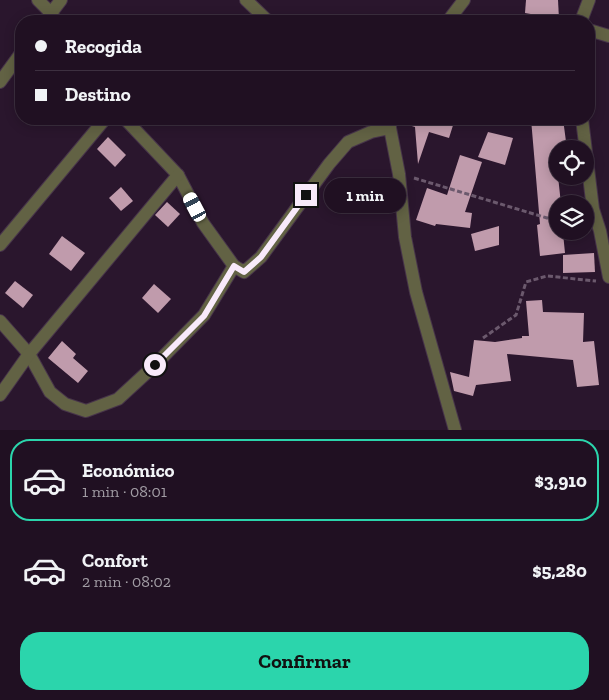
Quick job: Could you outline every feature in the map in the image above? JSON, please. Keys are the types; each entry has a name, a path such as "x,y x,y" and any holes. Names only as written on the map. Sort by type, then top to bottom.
{"street":[{"path":"38,0 49,15"},
{"path":"53,15 61,0"},
{"path":"246,0 262,15"},
{"path":"453,15 464,0"},
{"path":"583,15 589,0"},
{"path":"595,32 609,36"},
{"path":"0,82 15,61"},
{"path":"0,245 100,125"},
{"path":"131,125 178,175 203,223 234,266 244,272 261,257 329,164 348,142 388,125"},
{"path":"390,125 399,174 405,237 416,292 456,430"},
{"path":"583,125 593,209 604,232 605,280"},
{"path":"0,395 29,354 178,175"},
{"path":"0,321 29,354 50,392 65,404 86,411 118,399 155,365 204,316 234,266"}],"path":[{"path":"399,174 549,218"},
{"path":"484,338 516,315 526,282 547,276 605,280"}],"building":[{"path":"526,0 558,0 559,15 525,13"},
{"path":"409,125 453,125 449,138 429,132 418,164 415,127"},
{"path":"532,125 564,125 566,140 549,140 549,185 559,185 560,195 549,195 549,240 564,240 565,253 540,256 537,225 540,224"},
{"path":"488,132 513,138 505,165 478,157"},
{"path":"108,137 126,155 115,167 97,149"},
{"path":"460,155 482,162 465,212 472,213 470,228 436,224 435,226 416,220 427,188 447,195"},
{"path":"121,187 133,201 121,211 109,198"},
{"path":"167,202 180,214 168,227 155,215"},
{"path":"499,226 499,245 475,251 471,234"},
{"path":"62,236 85,253 71,271 49,254"},
{"path":"594,253 595,272 563,273 563,255"},
{"path":"15,281 33,295 23,308 5,293"},
{"path":"154,284 171,299 158,313 142,298"},
{"path":"542,300 543,312 584,313 583,342 594,341 599,385 577,387 573,360 507,354 511,381 476,385 473,396 454,391 450,372 469,377 474,340 495,342 529,336 526,301"},
{"path":"62,341 76,354 73,358 88,371 78,383 48,358"}],"route":[{"path":"155,365 204,316 234,266 244,272 261,257 306,195"}]}
